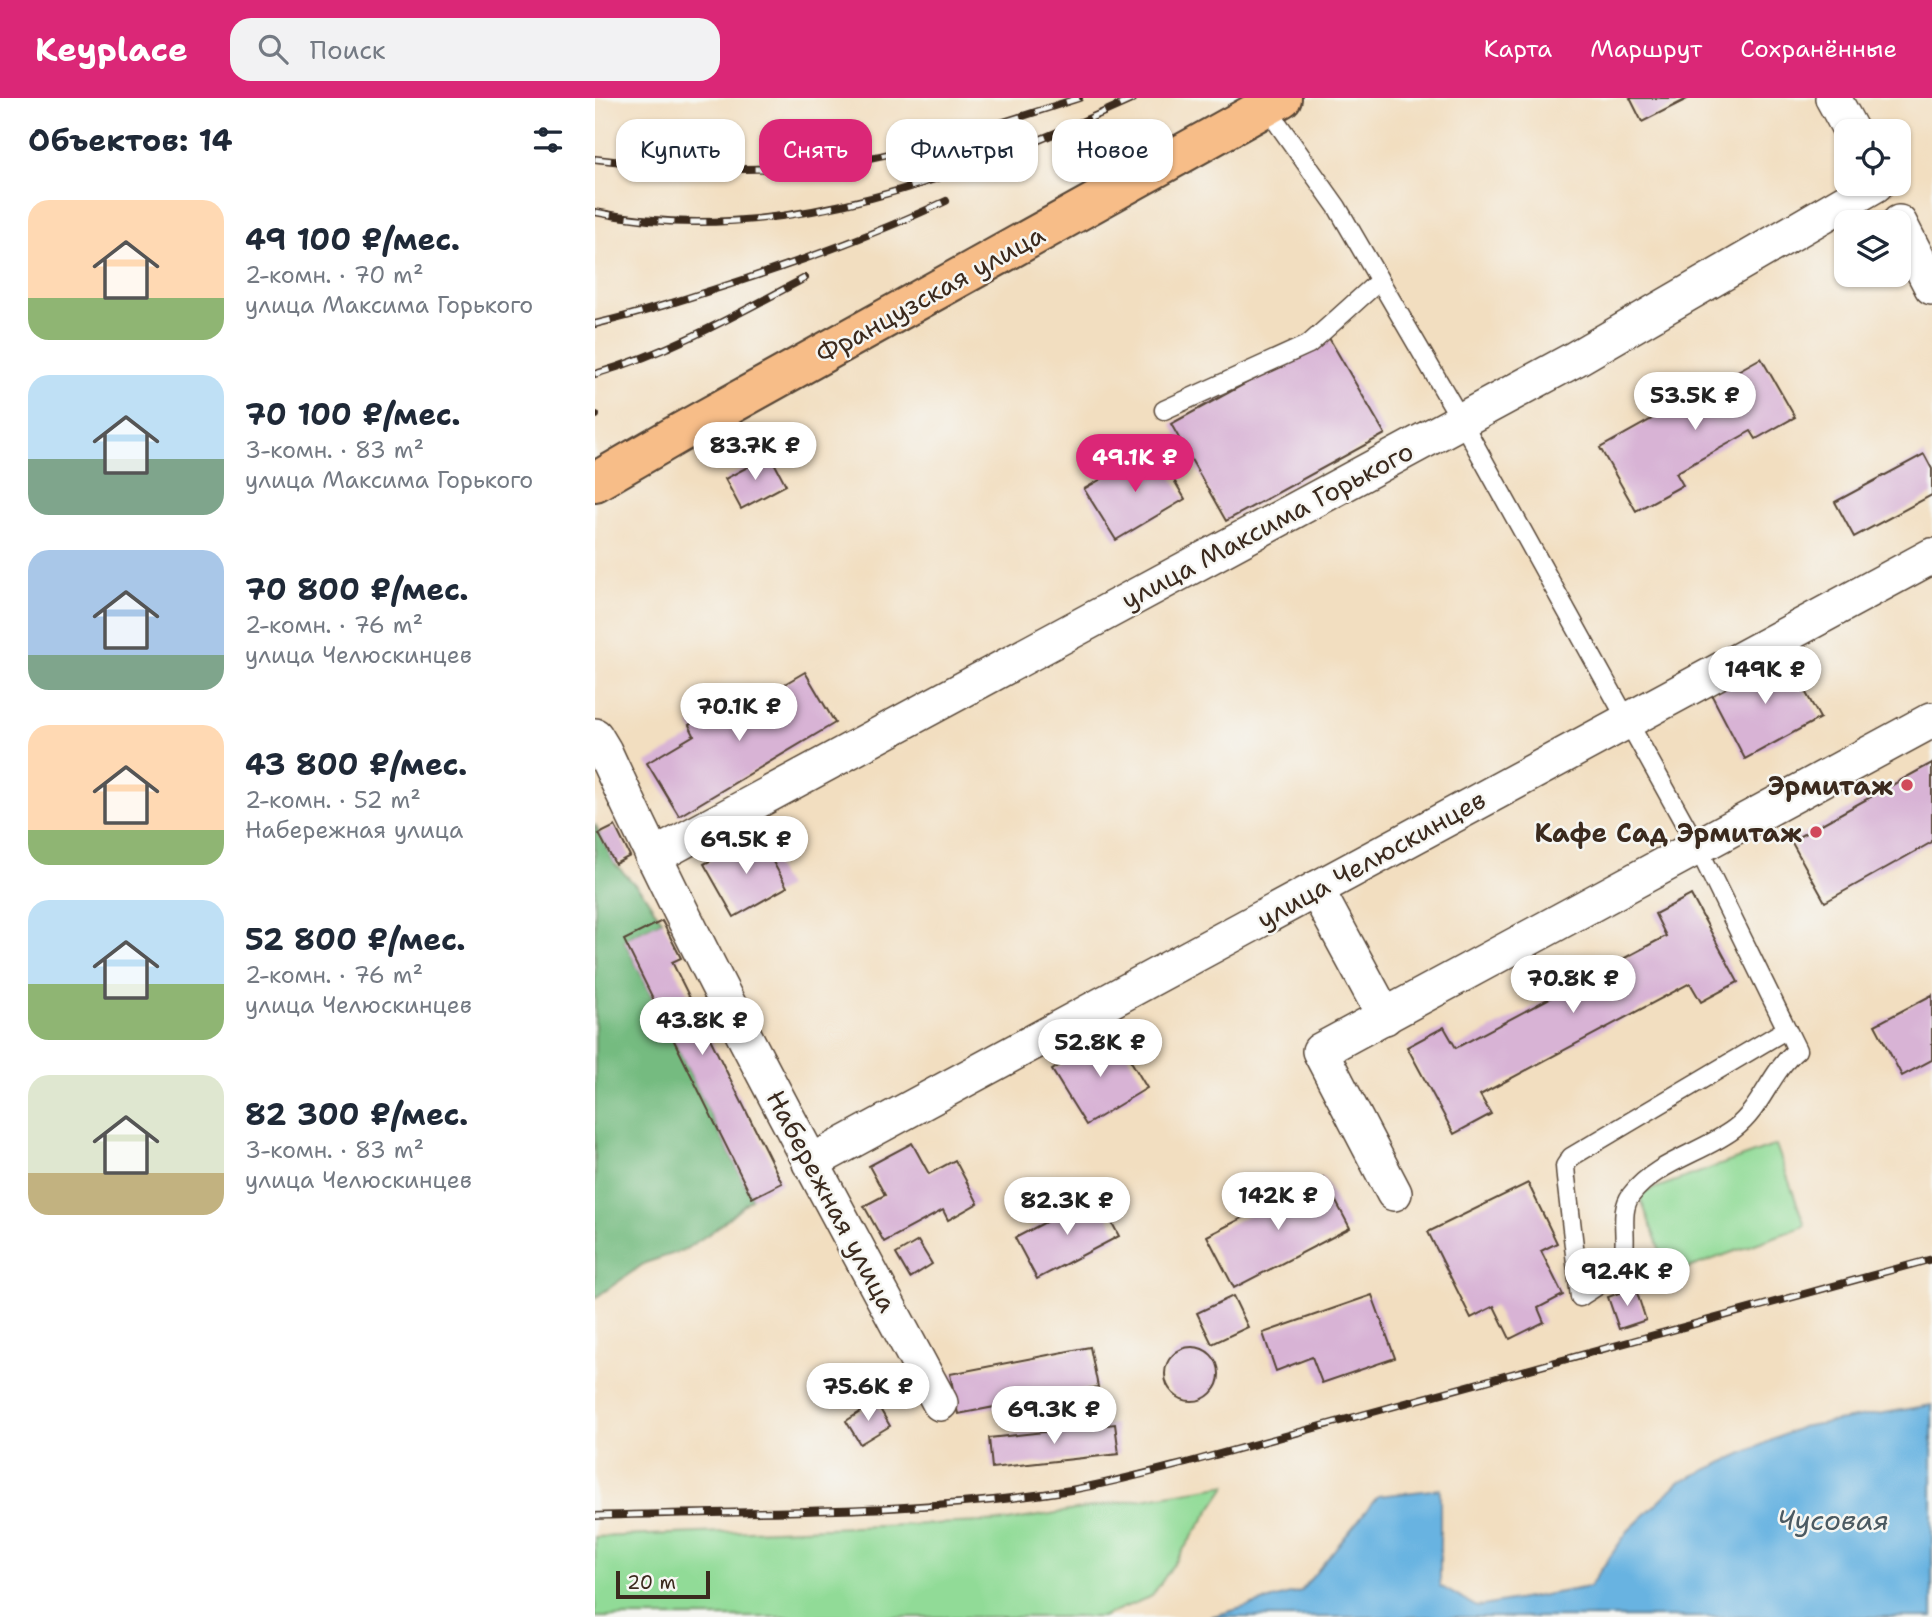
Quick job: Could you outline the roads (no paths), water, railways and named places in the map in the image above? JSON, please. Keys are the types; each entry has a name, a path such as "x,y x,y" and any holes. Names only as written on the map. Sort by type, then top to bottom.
{"main road":[{"name":"Французская улица","path":"595,482 1281,101"}],"street":[{"path":"1833,98 1844,119"},
{"name":"улица Максима Горького","path":"653,857 1575,359 1856,196"},
{"path":"1911,247 1932,287"},
{"name":"улица Челюскинцев","path":"810,1163 1932,556"},
{"path":"1394,1193 1320,1051 1932,720"},
{"name":"Набережная улица","path":"595,736 653,857 810,1163 940,1403"},
{"path":"1315,889 1385,1017"}],"lane":[{"path":"1281,101 1337,207 1461,421 1625,721 1698,848 1787,1029 1797,1050 1783,1061 1772,1076 1749,1116 1709,1146 1662,1169 1642,1183 1629,1198 1625,1217 1624,1256 1617,1270 1580,1297 1565,1166 1571,1157 1787,1029"},
{"path":"1164,410 1309,344 1380,281"}],"water":[{"name":"Чусовая","path":"1932,1405 1932,1617 1210,1617 1301,1591 1378,1496 1440,1489 1440,1586 1477,1607 1589,1587 1628,1531 1679,1482 1801,1427"}],"railway":[{"path":"595,159 727,169 827,165 915,148 1079,98"},
{"path":"595,212 665,221 734,221 803,213 871,198 939,178 1005,154 1133,99"},
{"path":"595,324 670,304 795,262 871,234 946,201"},
{"path":"595,374 676,344 805,278"},
{"path":"595,1516 893,1508 1071,1490 1190,1462 1932,1259"}],"place":[{"name":"Эрмитаж","path":"1907,785"},
{"name":"Кафе Сад Эрмитаж","path":"1816,832"}]}
